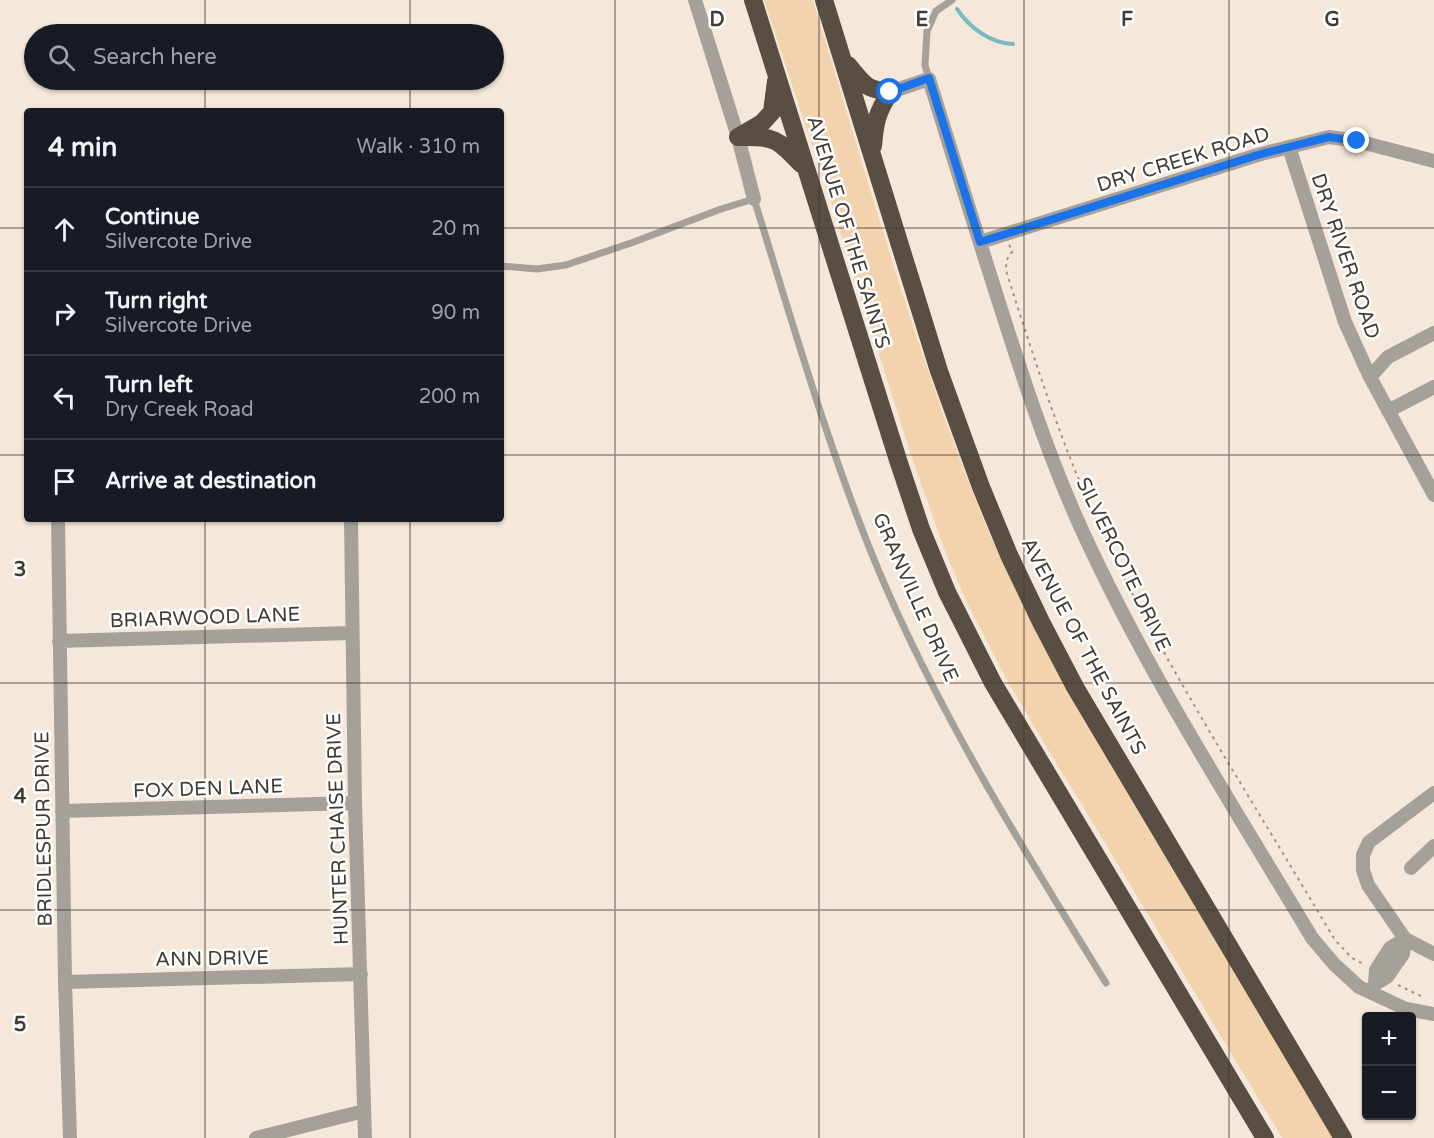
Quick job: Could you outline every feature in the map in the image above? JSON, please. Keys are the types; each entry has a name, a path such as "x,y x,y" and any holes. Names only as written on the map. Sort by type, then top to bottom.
{"highway":[{"name":"AVENUE OF THE SAINTS","path":"753,0 897,460 921,529 951,601 993,683 1265,1138"},
{"name":"AVENUE OF THE SAINTS","path":"824,0 955,418 1009,555 1070,677 1101,732 1343,1138"},
{"path":"841,57 865,85 874,90 890,92 874,123 872,156"},
{"path":"738,137 762,123 772,112 776,74"},
{"path":"738,137 764,136 775,140 786,147 806,169"}],"street":[{"name":"GRANVILLE DRIVE","path":"695,0 738,137 754,199"},
{"path":"890,92 929,78"},
{"name":"SILVERCOTE DRIVE","path":"929,78 1018,364 1048,447 1111,592 1146,657 1189,734 1312,938 1334,964 1359,987 1377,981 1406,1009 1434,1014"},
{"name":"DRY CREEK ROAD","path":"980,242 1239,161 1329,137 1357,141 1434,161"},
{"name":"DRY RIVER ROAD","path":"1289,147 1344,322 1388,411 1434,495"},
{"name":"DRY RIVER ROAD","path":"1370,376 1388,357 1434,333"},
{"path":"1388,411 1434,387"},
{"name":"BRIDLESPUR DRIVE","path":"58,522 65,982 70,1138"},
{"name":"HUNTER CHAISE DRIVE","path":"351,522 355,803 365,1138"},
{"name":"BRIARWOOD LANE","path":"59,641 352,633"},
{"path":"1434,793 1369,842 1363,855 1363,870 1368,885 1405,939 1434,954"},
{"name":"FOX DEN LANE","path":"62,811 355,803"},
{"path":"1411,868 1434,846"},
{"path":"1377,981 1403,954 1405,939"},
{"name":"ANN DRIVE","path":"65,982 360,974"},
{"path":"256,1138 364,1111"}],"lane":[{"path":"929,78 925,65 927,31 936,11 952,0"},
{"path":"504,266 537,269 566,265 754,199"},
{"name":"GRANVILLE DRIVE","path":"754,199 849,495 913,646 972,759 1106,983"}],"path":[{"path":"1003,235 1012,251 1006,259 1007,274 1046,395 1070,458 1126,583 1166,657 1335,939 1377,981 1431,999"}],"shaded area":[{"path":"764,0 813,0 910,317 946,422 999,555 1026,612 1086,722 1333,1138 1282,1138 1044,743 1007,680 967,603 943,546 909,449"}],"waterway":[{"path":"957,9 981,33 996,41 1013,44"}],"route":[{"path":"890,92 929,78 980,242 1308,141 1329,137 1357,141"}]}
